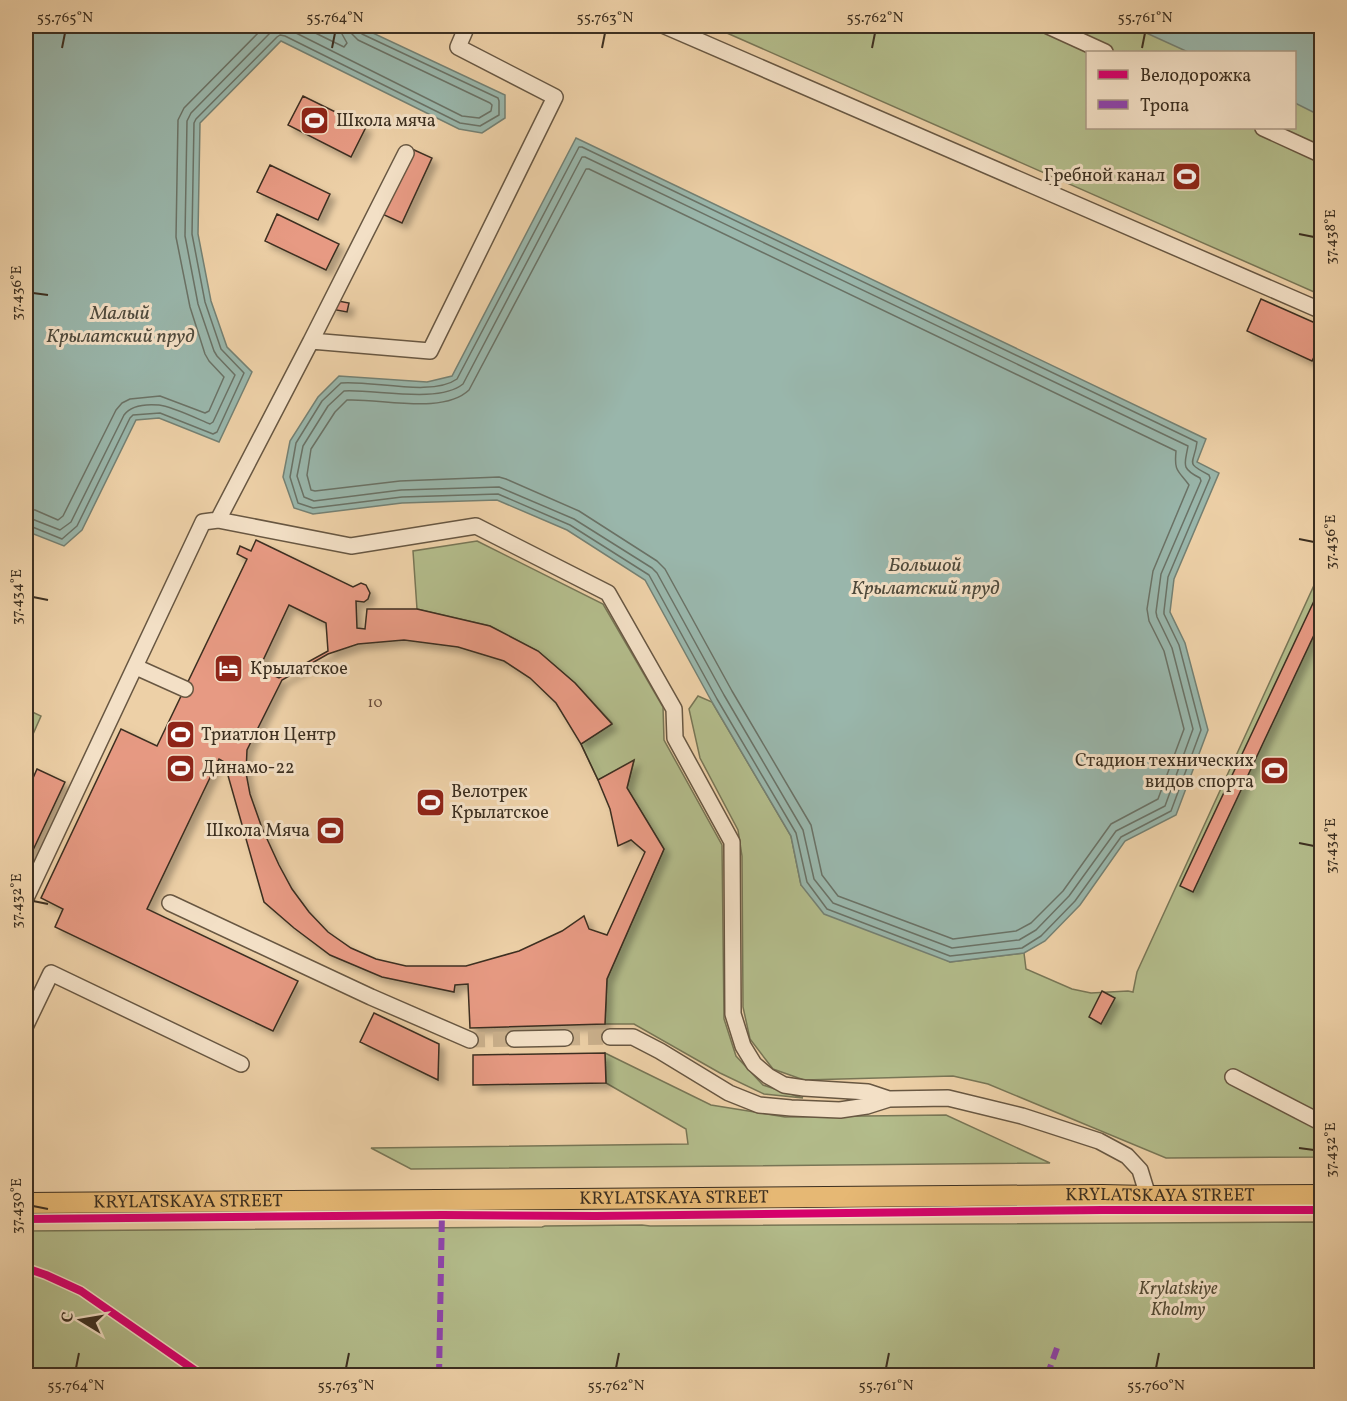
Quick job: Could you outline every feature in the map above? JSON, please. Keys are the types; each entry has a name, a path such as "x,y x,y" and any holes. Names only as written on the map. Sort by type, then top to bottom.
{"main road":[{"name":"KRYLATSKAYA STREET","path":"26,1203 1322,1195"}],"lane":[{"path":"311,341 430,351 555,97 458,47 467,26"},
{"path":"665,26 1322,311"},
{"path":"1048,26 1103,51"},
{"path":"1265,129 1322,155"},
{"path":"218,520 405,153"},
{"path":"26,898 203,522 218,520 351,546 476,526 608,593 674,709 675,738 732,842 733,1014 743,1046 754,1064 768,1076 784,1085 868,1092 889,1099"},
{"path":"135,667 185,689"},
{"path":"170,903 370,997 470,1040"},
{"path":"26,1026 51,973 241,1065"},
{"path":"610,1037 633,1037 729,1093 759,1105 840,1110 867,1106 889,1099 948,1098 1022,1116 1099,1141 1127,1156 1140,1170 1148,1196"},
{"path":"514,1039 565,1038"},
{"path":"1233,1077 1322,1123"}],"green space":[{"name":"Гребной канал","path":"711,26 1321,26 1321,295"},
{"path":"477,541 603,604 663,707 664,740 722,845 724,1019 736,1056 763,1085 803,1098 764,1094 720,1073 634,1024 605,1024 607,979 664,849 627,788 634,761 598,780 581,744 612,723 575,683 538,651 490,626 417,609 413,551"},
{"path":"1321,570 1321,1157 1166,1158 988,1084 953,1076 804,1080 773,1069 750,1039 743,1007 742,856 738,830 700,758 689,709 698,696 712,702 791,836 801,885 950,962 1024,953 1026,969 1072,989 1091,993 1133,992 1137,972"},
{"path":"26,709 41,716 26,750"},
{"path":"605,1053 711,1105 785,1117 946,1115 1050,1163 411,1169 371,1148 688,1144 686,1129 606,1083"},
{"name":"Krylatskiye Kholmy","path":"1321,1222 1321,1375 26,1375 26,1231"}],"water":[{"name":"Малый Крылатский пруд","path":"26,26 358,26 505,95 505,118 482,133 459,129 281,41 200,123 198,234 211,301 227,347 252,372 219,442 159,418 136,420 82,530 64,546 26,531"},
{"path":"1131,26 1321,26 1321,116 1296,104 1296,51 1186,51"},
{"name":"Большой Крылатский пруд","path":"576,138 1206,439 1197,462 1219,473 1174,579 1170,612 1185,643 1208,730 1176,815 1125,841 1080,905 1045,941 1024,953 950,962 824,914 801,885 791,836 712,702 645,580 567,530 497,500 402,503 313,514 294,508 283,477 290,441 318,397 339,376 427,382 452,376"}],"building":[{"path":"303,96 366,127 351,157 288,125"},
{"path":"412,149 432,158 402,223 382,214"},
{"path":"270,165 330,194 318,220 257,192"},
{"path":"277,214 339,244 326,270 265,241"},
{"path":"1261,299 1322,326 1322,341 1312,361 1247,331"},
{"path":"333,300 349,303 347,312 331,309"},
{"path":"256,540 353,587 361,583 366,585 370,593 368,599 364,602 356,601 357,628 365,629 367,609 417,609 490,626 538,651 575,683 612,724 581,744 598,780 634,760 627,788 664,849 607,979 605,1024 470,1028 468,984 455,985 454,992 382,977 330,955 264,902 227,772 230,765 219,759 147,909 298,981 273,1031 55,927 63,909 41,898 121,729 157,746 247,559 237,554 240,546 251,551","holes":["289,605 326,623 328,651 279,678 259,669"]},
{"path":"1322,584 1322,618 1193,892 1180,886"},
{"name":"Велотрек Крылатское","path":"404,640 458,647 504,661 530,678 556,703 581,744 598,780 610,809 618,846 631,840 645,852 607,935 589,929 584,916 562,931 519,951 466,966 406,966 376,959 351,948 328,932 292,889 262,828 250,794 246,773 247,750 282,680 328,654 358,644"},
{"path":"37,769 65,782 26,865 26,794"},
{"path":"1102,991 1115,998 1101,1024 1089,1017"},
{"path":"374,1013 439,1044 438,1080 360,1042"},
{"path":"605,1053 606,1083 473,1085 473,1055"}],"tunnel":[{"path":"565,1038 610,1037"},
{"path":"470,1040 514,1039"}],"marked path":[{"path":"439,1376 442,1211"},
{"path":"1047,1376 1057,1348"}],"cycle path":[{"path":"26,1219 1322,1210"},
{"path":"26,1268 81,1291 203,1376"}],"place":[{"name":"Школа мяча","path":"315,121"},
{"name":"Гребной канал","path":"1186,176"},
{"name":"Крылатское","path":"229,669"},
{"name":"Триатлон Центр","path":"180,735"},
{"name":"Динамо-22","path":"181,768"},
{"name":"Стадион технических видов спорта","path":"1275,771"},
{"name":"Велотрек Крылатское","path":"430,802"},
{"name":"Школа Мяча","path":"331,831"}]}
